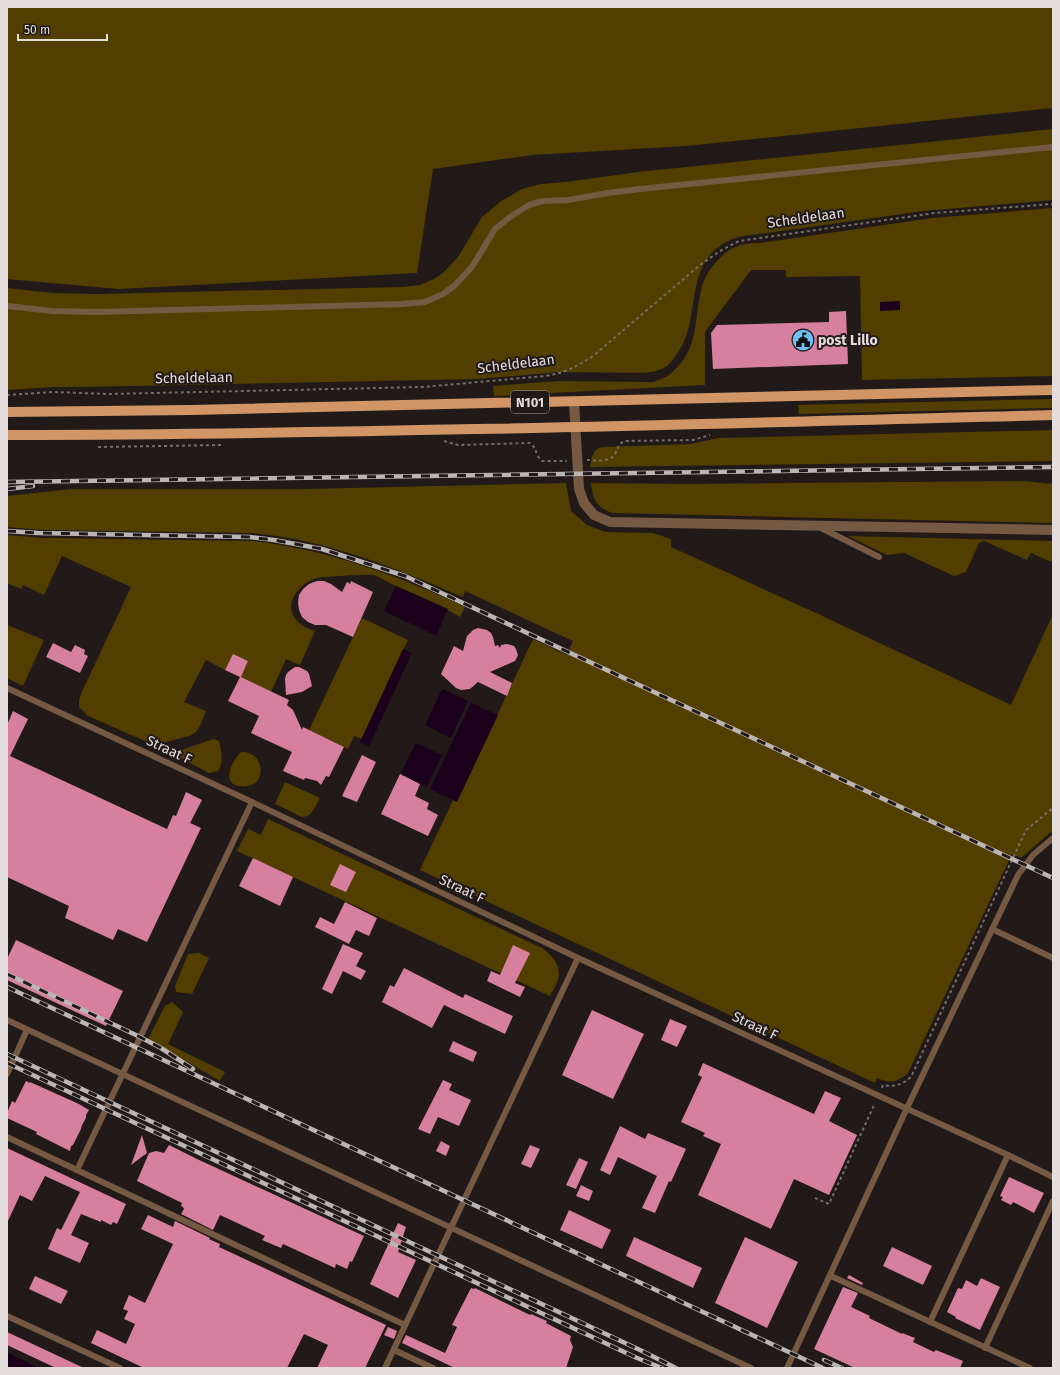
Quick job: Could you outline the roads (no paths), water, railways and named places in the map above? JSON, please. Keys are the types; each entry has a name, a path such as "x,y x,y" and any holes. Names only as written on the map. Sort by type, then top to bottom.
{"main road":[{"name":"N101","path":"7,412 191,410 574,402 1053,390"},
{"name":"N101","path":"7,435 151,435 575,427 1053,415"}],"street":[{"path":"574,402 579,488 584,502 594,515 610,522 1053,530"}],"lane":[{"path":"7,306 52,311 97,312 402,304 425,302 443,294 454,286 472,267 495,229 510,217 529,205 536,203 634,190 1053,147"},
{"path":"815,526 879,557"},
{"name":"Straat F","path":"7,688 252,802 578,958 907,1108 1053,1177"},
{"path":"77,1170 252,802"},
{"path":"787,1368 831,1276 907,1108 1018,875 1033,855 1053,838"},
{"path":"992,929 1053,958"},
{"path":"385,1368 578,958"},
{"path":"7,1020 751,1368"},
{"path":"7,1074 27,1030"},
{"path":"7,1137 405,1326"},
{"path":"930,1322 1008,1155"},
{"path":"985,1348 1053,1201"},
{"path":"831,1276 1030,1368"},
{"path":"7,1316 120,1368"},
{"path":"394,1350 433,1368"}],"railway":[{"path":"7,482 1053,467"},
{"path":"7,489 33,486"},
{"path":"7,531 38,533 249,537 322,549 405,576 1053,878"},
{"path":"7,974 138,1036 161,1048 193,1069"},
{"path":"7,987 823,1368"},
{"path":"7,1054 676,1368"},
{"path":"7,1063 637,1358 662,1368"},
{"path":"824,1360 842,1368"}],"place":[{"name":"post Lillo","path":"803,340"}]}
